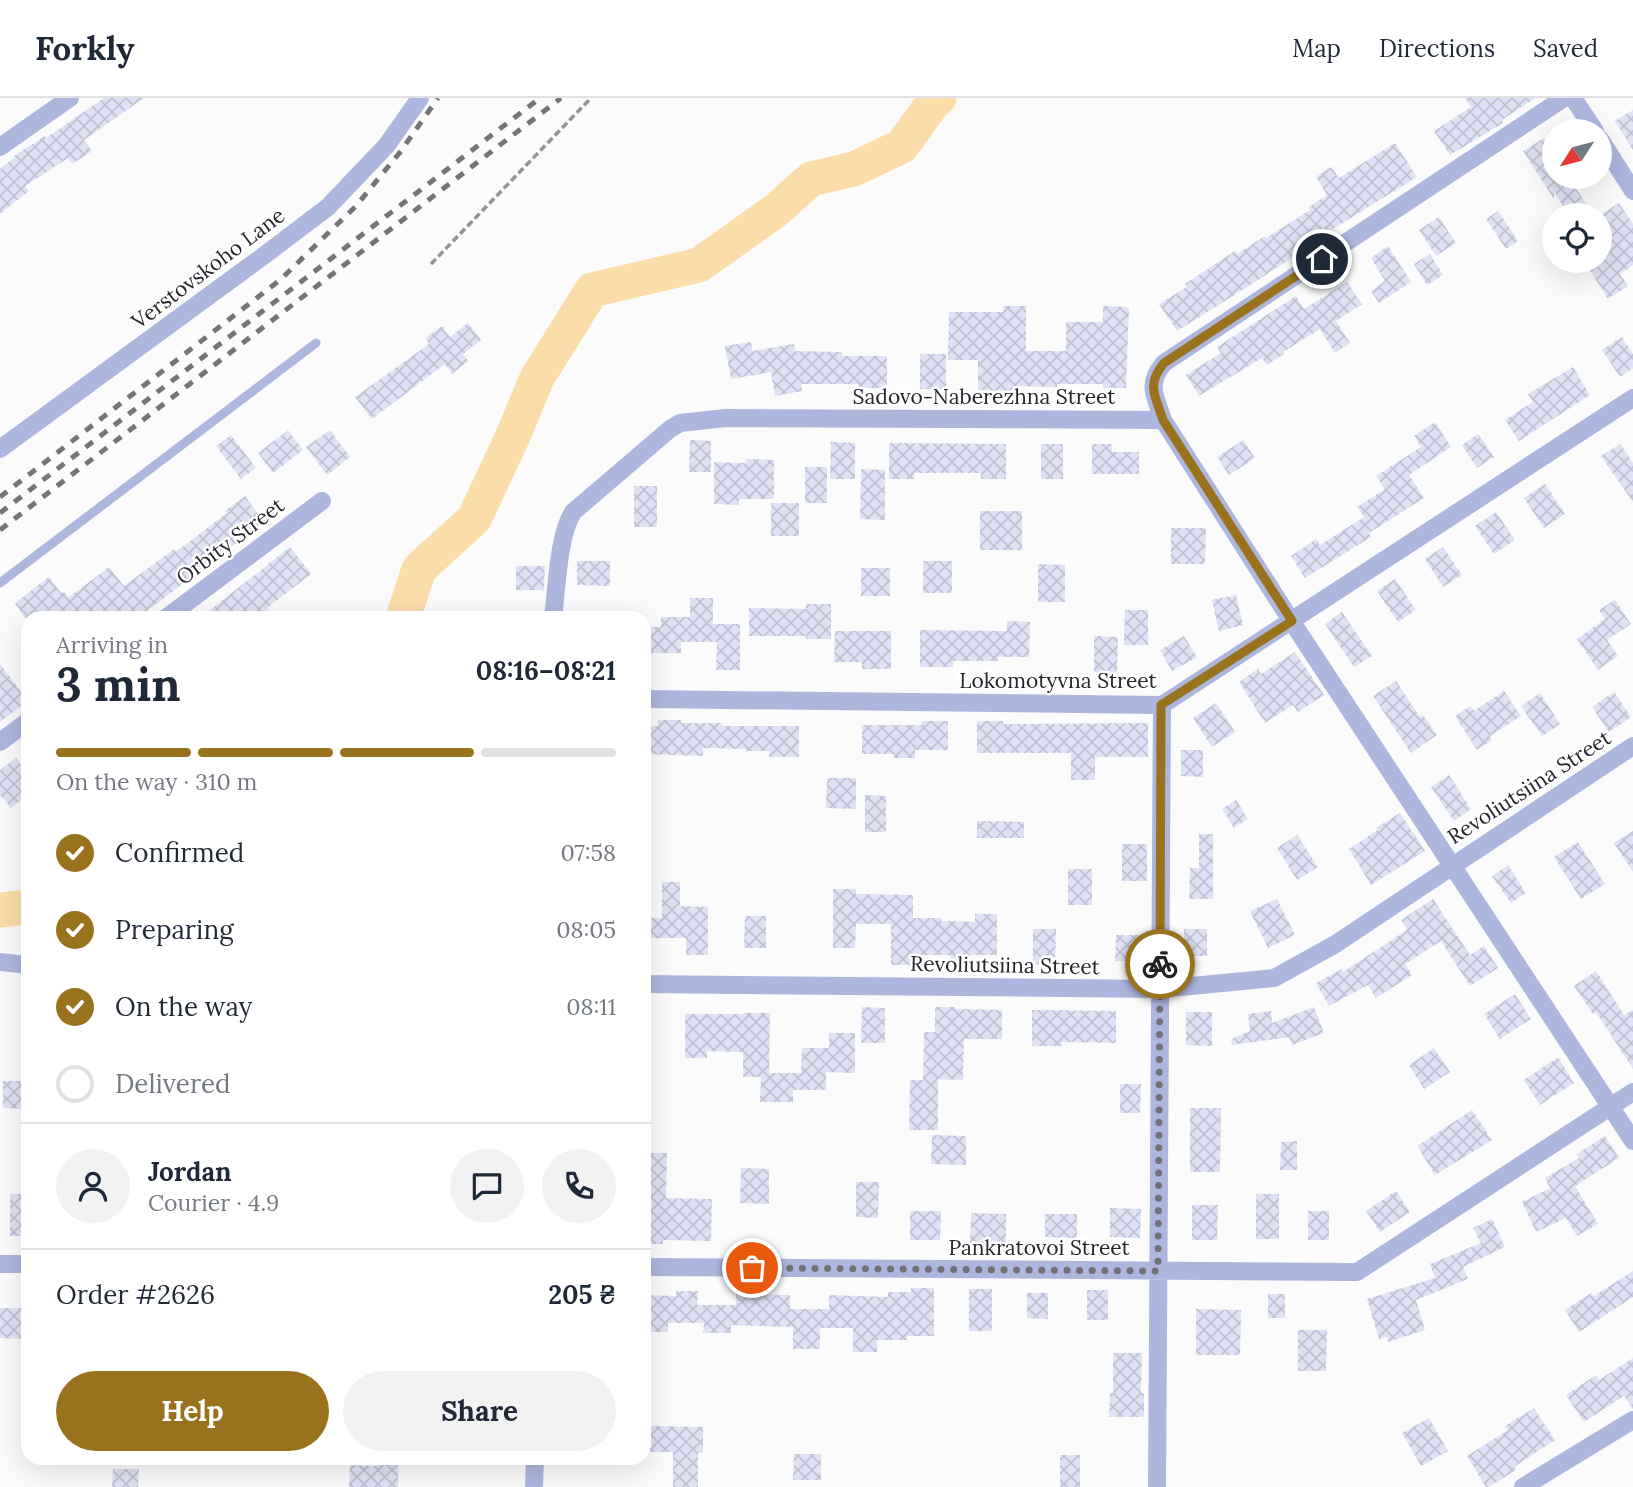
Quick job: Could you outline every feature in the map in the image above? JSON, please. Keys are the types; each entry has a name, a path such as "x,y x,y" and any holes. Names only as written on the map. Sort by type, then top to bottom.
{"street":[{"path":"0,147 70,98"},
{"name":"Verstovskoho Lane","path":"0,449 328,207 387,145 420,98"},
{"path":"1564,98 1164,363 1154,375 1145,409 1163,420 1633,1141"},
{"path":"1573,98 1587,119"},
{"path":"1612,158 1633,191"},
{"name":"Lokomotyvna Street","path":"651,699 1161,705 1633,398"},
{"name":"Sadovo-Naberezhna Street","path":"554,611 563,538 566,523 573,512 680,423 725,418 1145,409 1163,420"},
{"name":"Orbity Street","path":"175,611 322,501"},
{"path":"1157,1487 1161,705"},
{"path":"0,742 21,726"},
{"name":"Revoliutsiina Street","path":"651,984 1160,989 1274,978 1334,945 1633,746"},
{"path":"0,962 21,964"},
{"name":"Pankratovoi Street","path":"651,1267 1357,1272 1633,1092"},
{"path":"0,1264 21,1264"},
{"path":"1523,1487 1633,1420"},
{"path":"534,1487 535,1465"}],"lane":[{"path":"0,583 316,343"}],"path":[{"path":"431,264 591,98"}],"building":[{"path":"104,98 144,98 84,140 92,151 72,164 68,158 25,186 29,191 0,214 0,169 14,156 45,136 46,138"},
{"path":"1465,98 1535,98 1502,120 1503,123 1450,155 1434,131 1471,107"},
{"path":"1633,110 1633,150 1615,121"},
{"path":"1542,139 1542,180 1523,151"},
{"path":"1395,143 1417,177 1177,331 1159,304 1235,251 1237,254 1310,210 1309,207 1327,195 1316,177 1331,167 1339,178"},
{"path":"1548,189 1576,189 1586,203 1561,203 1554,192 1554,199"},
{"path":"1619,203 1633,224 1633,265 1620,274 1628,286 1608,299 1592,273 1612,273 1612,207"},
{"path":"1498,211 1518,241 1506,249 1486,219"},
{"path":"1439,217 1456,243 1436,256 1419,230"},
{"path":"1388,246 1411,282 1379,303 1371,291 1385,281 1371,258"},
{"path":"1430,254 1443,275 1427,285 1414,264"},
{"path":"1347,282 1362,304 1336,321 1350,343 1335,353 1320,329 1267,365 1262,358 1199,396 1186,375 1221,353 1217,347 1296,296 1304,309"},
{"path":"1003,306 1026,306 1026,351 1066,351 1066,322 1103,322 1103,306 1129,307 1126,388 1103,388 1103,384 1057,384 1057,387 1013,386 1012,391 978,390 978,360 948,360 949,312 1003,312"},
{"path":"468,323 481,340 463,354 468,361 452,374 445,364 372,419 355,397 429,344 425,338 442,326 450,337"},
{"path":"1622,337 1633,354 1633,368 1620,377 1602,350"},
{"path":"751,342 752,351 794,344 795,351 842,352 842,356 887,356 887,388 858,388 858,384 801,384 802,391 775,396 771,372 731,379 725,346"},
{"path":"920,354 946,354 946,389 920,389"},
{"path":"1573,367 1590,395 1519,441 1505,420 1533,402 1528,394"},
{"path":"1435,422 1451,447 1409,475 1424,498 1369,533 1371,537 1305,578 1291,556 1316,539 1320,545 1364,517 1357,507 1385,489 1376,476 1421,447 1414,436"},
{"path":"288,430 303,450 273,473 258,453"},
{"path":"330,430 350,457 327,475 306,447"},
{"path":"1478,434 1494,457 1477,468 1462,445"},
{"path":"231,435 256,468 241,479 216,446"},
{"path":"690,440 711,441 711,472 689,472"},
{"path":"1243,440 1255,458 1229,475 1217,457"},
{"path":"831,442 855,443 855,479 830,479"},
{"path":"889,443 1006,444 1006,479 981,479 981,473 914,473 914,479 889,479"},
{"path":"1041,444 1063,444 1063,479 1041,479"},
{"path":"1092,444 1112,444 1112,452 1139,452 1139,474 1092,474"},
{"path":"1620,444 1633,463 1633,502 1601,456"},
{"path":"746,459 774,460 774,499 739,499 739,505 714,504 714,462 746,463"},
{"path":"805,467 827,467 827,503 805,503"},
{"path":"861,469 885,470 885,520 860,519"},
{"path":"1545,484 1565,514 1544,528 1524,498"},
{"path":"634,486 657,486 657,527 634,527"},
{"path":"245,496 264,522 147,611 21,612 15,603 49,577 68,598 109,567 124,586 174,549 176,552 227,513 225,511"},
{"path":"771,503 799,503 799,536 771,536"},
{"path":"980,511 1022,511 1022,550 980,550"},
{"path":"1496,512 1515,540 1494,554 1475,526"},
{"path":"1171,528 1206,528 1205,564 1171,564"},
{"path":"290,547 311,574 267,608 269,611 209,611"},
{"path":"1443,547 1462,575 1443,587 1425,559"},
{"path":"577,561 610,561 610,586 577,585"},
{"path":"923,561 952,561 952,593 923,593"},
{"path":"1038,564 1065,565 1065,602 1038,602"},
{"path":"516,566 545,566 544,590 516,590"},
{"path":"861,568 890,568 890,596 861,596"},
{"path":"1395,579 1416,610 1398,622 1377,591"},
{"path":"1236,595 1243,625 1219,631 1212,600"},
{"path":"690,598 713,598 713,624 740,624 740,670 716,670 717,642 681,642 681,653 651,653 651,627 661,627 661,617 690,617"},
{"path":"1615,600 1631,624 1607,640 1618,656 1598,670 1577,639 1605,619 1599,610"},
{"path":"806,604 831,604 831,639 749,636 749,608 806,609"},
{"path":"1125,610 1148,610 1148,645 1124,645"},
{"path":"1342,612 1372,656 1354,667 1325,624"},
{"path":"1007,621 1030,622 1029,657 998,657 998,661 953,661 953,667 920,667 920,630 1007,631"},
{"path":"835,631 891,631 891,669 862,669 862,662 834,662"},
{"path":"1094,636 1118,637 1117,672 1094,672"},
{"path":"1184,636 1197,657 1172,671 1160,650"},
{"path":"1295,652 1324,695 1298,712 1293,705 1265,723 1239,682 1258,669 1261,674"},
{"path":"0,664 21,692 21,706 0,722"},
{"path":"1396,681 1420,717 1423,715 1437,735 1411,753 1373,696"},
{"path":"1504,691 1521,716 1490,736 1492,740 1477,750 1455,716 1470,706 1474,711"},
{"path":"1614,692 1631,717 1609,732 1592,707"},
{"path":"1540,693 1560,724 1542,736 1521,706"},
{"path":"1216,703 1235,732 1212,747 1193,718"},
{"path":"658,720 681,720 681,723 722,723 721,726 799,726 799,757 769,757 769,751 703,748 703,756 651,754 651,726 658,726"},
{"path":"922,721 948,721 948,750 915,750 915,758 894,758 894,754 862,754 862,725 922,725"},
{"path":"977,721 1003,721 1003,724 1148,723 1148,757 1095,757 1095,780 1071,780 1071,753 977,753"},
{"path":"1181,750 1203,750 1203,777 1181,776"},
{"path":"16,758 21,765 21,800 11,808 0,795 0,770"},
{"path":"1449,775 1471,809 1454,821 1431,787"},
{"path":"827,778 856,778 856,809 826,808"},
{"path":"865,795 886,796 886,832 865,832"},
{"path":"1236,800 1248,819 1234,828 1222,809"},
{"path":"1400,813 1425,851 1371,885 1349,849"},
{"path":"977,821 1024,822 1024,838 977,838"},
{"path":"1633,831 1633,872 1614,843"},
{"path":"1199,834 1213,834 1213,899 1189,899 1190,868 1199,868"},
{"path":"1297,835 1318,867 1297,880 1277,848"},
{"path":"1578,842 1605,884 1581,899 1554,857"},
{"path":"1122,844 1147,844 1147,881 1122,881"},
{"path":"1508,865 1526,893 1511,903 1492,876"},
{"path":"1068,869 1092,869 1092,905 1068,905"},
{"path":"662,882 680,882 680,906 708,907 708,955 686,955 686,938 651,938 651,918 662,918"},
{"path":"833,889 856,889 856,894 913,895 913,918 975,922 975,914 997,914 997,955 970,955 970,963 951,962 951,955 914,955 914,965 891,965 891,924 856,924 855,948 833,948"},
{"path":"1277,899 1295,935 1268,948 1250,911"},
{"path":"1433,899 1470,955 1484,946 1498,968 1470,986 1441,941 1405,964 1412,975 1376,998 1368,985 1329,1006 1316,983 1342,969 1343,972 1407,930 1401,920"},
{"path":"745,916 766,916 766,948 744,948"},
{"path":"1033,929 1056,929 1055,965 1033,964"},
{"path":"1184,929 1207,929 1207,956 1184,956"},
{"path":"1116,935 1146,935 1146,961 1115,961"},
{"path":"1596,971 1624,1015 1633,1010 1633,1069 1596,1012 1593,1014 1574,986"},
{"path":"1515,994 1531,1019 1500,1039 1484,1014"},
{"path":"862,1007 885,1008 885,1043 861,1043"},
{"path":"935,1007 1002,1010 1002,1039 964,1039 963,1080 938,1079 938,1130 909,1130 910,1080 923,1080 924,1032 935,1032"},
{"path":"1314,1007 1324,1033 1292,1045 1289,1037 1232,1045 1231,1039 1250,1031 1248,1014 1271,1011 1272,1023"},
{"path":"1032,1010 1116,1011 1116,1043 1062,1042 1062,1046 1032,1046"},
{"path":"1186,1012 1212,1012 1212,1046 1186,1045"},
{"path":"770,1013 769,1073 801,1073 802,1048 829,1048 829,1033 855,1033 855,1073 826,1072 826,1090 793,1090 793,1102 760,1102 761,1077 743,1077 743,1052 707,1051 707,1058 685,1058 685,1014"},
{"path":"1434,1048 1450,1072 1424,1089 1409,1065"},
{"path":"1558,1057 1574,1083 1540,1105 1524,1080"},
{"path":"3,1081 21,1081 21,1109 3,1108"},
{"path":"1120,1084 1141,1084 1140,1113 1120,1113"},
{"path":"1190,1108 1221,1108 1220,1172 1190,1172"},
{"path":"1472,1110 1492,1140 1435,1175 1417,1146"},
{"path":"932,1135 966,1136 966,1165 931,1164"},
{"path":"1605,1136 1619,1158 1575,1186 1598,1224 1577,1236 1566,1218 1536,1232 1522,1202 1550,1188 1545,1178 1579,1158 1577,1154"},
{"path":"1297,1141 1297,1170 1280,1170 1281,1142"},
{"path":"651,1153 667,1153 666,1198 712,1199 711,1241 663,1240 663,1244 651,1244"},
{"path":"741,1168 769,1169 769,1204 740,1203"},
{"path":"856,1182 879,1182 878,1218 856,1217"},
{"path":"1396,1191 1410,1212 1380,1232 1366,1211"},
{"path":"10,1194 21,1194 21,1236 10,1236"},
{"path":"1256,1194 1279,1194 1279,1239 1256,1239"},
{"path":"1192,1205 1218,1205 1217,1240 1192,1240"},
{"path":"1110,1208 1141,1209 1140,1238 1110,1237"},
{"path":"910,1211 941,1211 940,1240 910,1240"},
{"path":"1308,1211 1329,1211 1329,1240 1308,1240"},
{"path":"971,1213 1006,1214 1006,1244 970,1243"},
{"path":"1045,1214 1077,1214 1077,1238 1045,1237"},
{"path":"1492,1219 1505,1247 1463,1267 1468,1279 1416,1300 1425,1330 1388,1342 1387,1337 1379,1339 1367,1299 1435,1278 1430,1264 1481,1243 1473,1228"},
{"path":"1633,1271 1633,1297 1579,1332 1565,1310 1591,1293 1594,1296"},
{"path":"911,1288 934,1288 934,1336 907,1336 907,1340 877,1340 877,1352 853,1352 853,1328 820,1328 820,1349 793,1349 793,1327 731,1325 731,1333 703,1333 704,1323 668,1323 668,1332 651,1332 651,1295 676,1296 676,1291 698,1291 697,1305 736,1305 736,1294 790,1295 790,1309 829,1309 829,1295 888,1297 888,1292 911,1292"},
{"path":"969,1289 992,1289 992,1331 969,1331"},
{"path":"1087,1290 1108,1290 1108,1320 1087,1320"},
{"path":"1027,1293 1048,1293 1048,1319 1027,1318"},
{"path":"1268,1294 1285,1294 1285,1318 1268,1318"},
{"path":"0,1308 21,1308 21,1339 0,1338"},
{"path":"1196,1309 1241,1310 1240,1355 1196,1355"},
{"path":"1298,1330 1327,1330 1326,1371 1298,1371"},
{"path":"1113,1353 1142,1353 1141,1393 1144,1393 1144,1417 1109,1417 1110,1393 1113,1393"},
{"path":"1633,1358 1633,1409 1624,1396 1584,1422 1566,1395 1596,1375 1599,1380"},
{"path":"1534,1408 1555,1440 1514,1467 1516,1470 1486,1487 1467,1456 1508,1430 1505,1426"},
{"path":"1429,1418 1448,1451 1421,1466 1402,1433"},
{"path":"651,1426 703,1427 703,1453 698,1453 698,1487 673,1487 673,1452 651,1452"},
{"path":"794,1454 821,1454 821,1480 793,1480"},
{"path":"1060,1455 1080,1455 1080,1487 1060,1487"},
{"path":"350,1465 399,1465 398,1487 349,1487"},
{"path":"113,1469 139,1469 138,1487 112,1487"}],"waterway":[{"path":"405,611 419,569 474,519 537,378 592,290 699,265 775,211 811,179 854,169 902,146 939,98"},
{"path":"0,910 21,908"}],"railway":[{"path":"0,497 280,280 356,206 401,151 438,98"},
{"path":"0,513 540,98"},
{"path":"0,530 561,98"}],"way so far":[{"path":"752,1268 1158,1271 1160,964"}],"route":[{"path":"1160,964 1161,705 1292,621 1163,420 1152,387 1154,375 1164,363 1322,259"}]}
